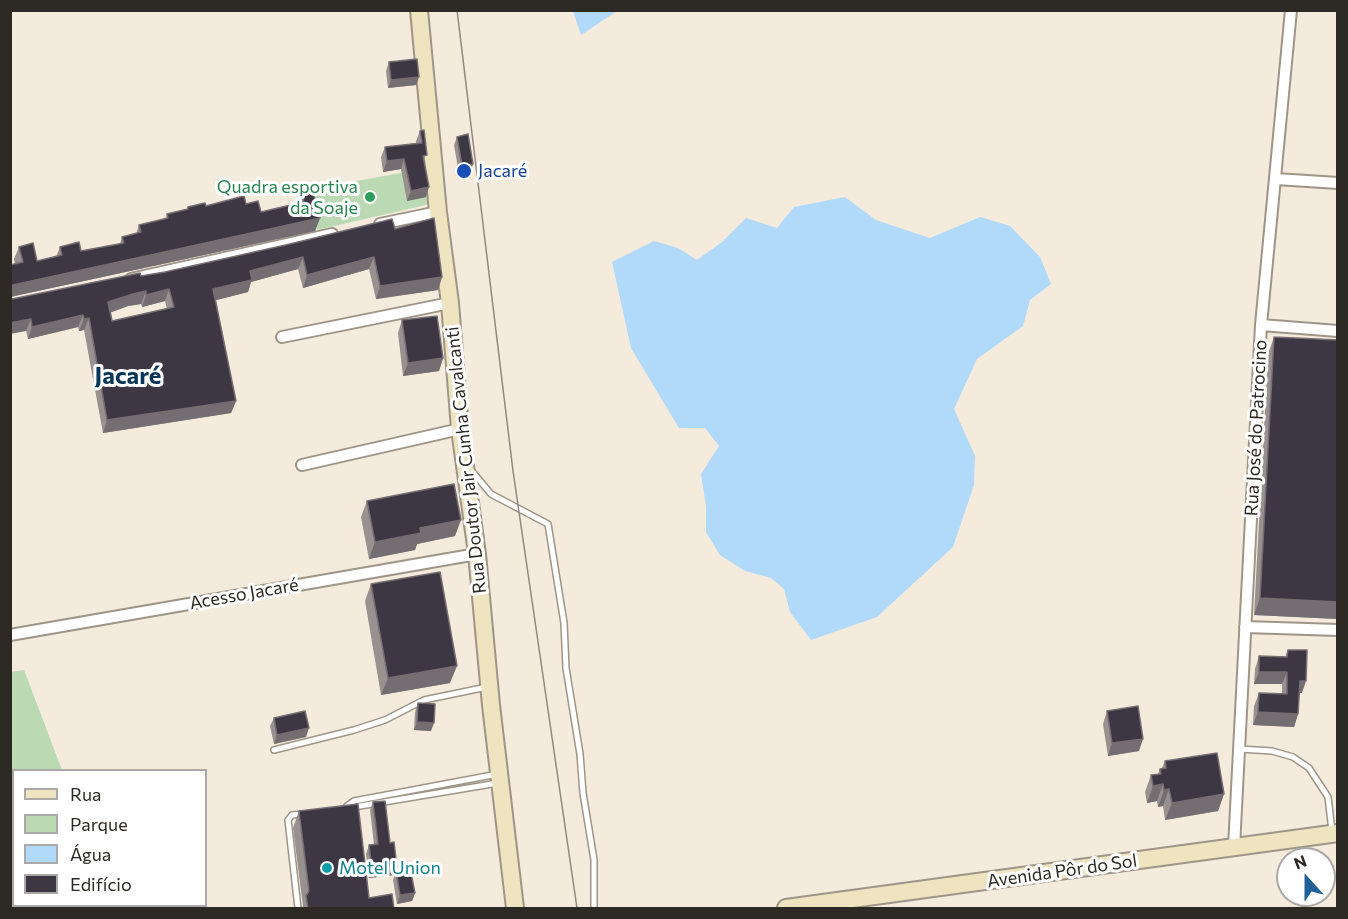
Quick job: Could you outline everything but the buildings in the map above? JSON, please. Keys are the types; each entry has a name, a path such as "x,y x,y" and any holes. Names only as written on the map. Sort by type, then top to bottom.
{"street":[{"name":"Rua Doutor Jair Cunha Cavalcanti","path":"419,10 438,212 450,303 460,429 477,554 489,686 515,909"},
{"name":"Rua José do Patrocino","path":"1234,847 1261,325 1291,10"},
{"path":"1276,179 1338,183"},
{"path":"370,226 438,212"},
{"path":"124,280 338,233"},
{"path":"282,337 450,303"},
{"path":"1261,325 1338,331"},
{"path":"302,465 460,429"},
{"name":"Acesso Jacaré","path":"10,635 477,554"},
{"path":"1245,627 1338,630"},
{"name":"Avenida Pôr do Sol","path":"786,909 1335,833"}],"lane":[{"path":"465,463 491,494 548,525 564,623 566,668 594,860 594,909"},
{"path":"274,750 385,720 424,700 489,686"},
{"path":"1240,749 1272,750 1293,757 1309,768 1328,797 1335,833"},
{"path":"336,808 500,778"},
{"path":"355,804 357,819"},
{"path":"298,909 288,820 292,816 314,812"}],"green space":[{"name":"Quadra esportiva da Soaje","path":"428,168 430,204 317,230 307,190"},
{"path":"24,670 62,769 12,769 11,824 11,672"}],"water":[{"path":"573,10 617,11 581,35"},
{"path":"845,197 876,220 930,238 980,217 1010,226 1040,257 1051,284 1030,300 1023,326 977,359 954,409 975,456 974,485 953,547 877,617 811,640 790,612 784,589 771,578 745,571 720,555 706,532 706,506 701,474 719,446 705,428 679,428 631,348 612,262 654,241 678,248 697,260 722,242 746,218 777,228 794,207"}],"tram line":[{"path":"457,10 513,471 577,908"}],"place":[{"name":"Jacaré","path":"464,171"},
{"name":"Quadra esportiva da Soaje","path":"370,197"},
{"name":"Motel Union","path":"327,868"}],"district":[{"name":"Jacaré","path":"128,376"}]}
